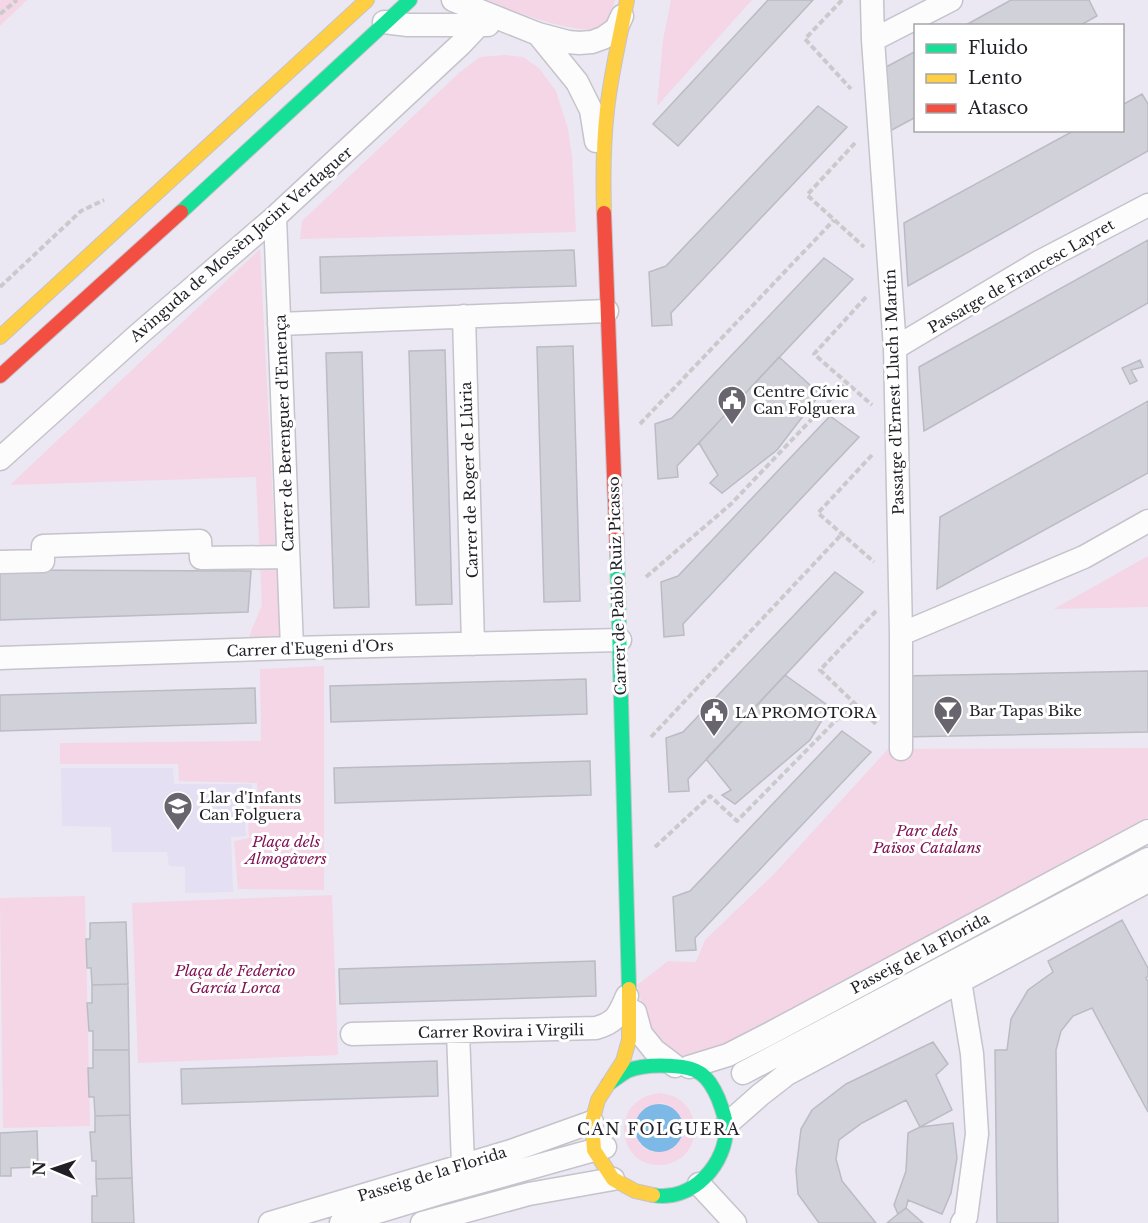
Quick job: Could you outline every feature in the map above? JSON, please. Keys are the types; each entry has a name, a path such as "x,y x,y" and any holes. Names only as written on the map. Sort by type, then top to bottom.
{"street":[{"path":"0,337 367,0"},
{"path":"0,376 410,0"},
{"name":"Carrer de Pablo Ruiz Picasso","path":"453,0 530,30 568,42 579,43 603,38 616,29 626,6"},
{"name":"Passatge d'Ernest Lluch i Martín","path":"872,0 878,119 895,348 901,748"},
{"path":"873,40 951,0"},
{"name":"Carrer de Pablo Ruiz Picasso","path":"608,1084 623,1060 629,1040 620,640 603,180 607,111 626,6"},
{"path":"384,22 408,25 479,25 530,30"},
{"name":"Avinguda de Mossèn Jacint Verdaguer","path":"0,459 139,334 275,217 462,44 479,25"},
{"name":"Carrer de Pablo Ruiz Picasso","path":"530,30 577,82 591,110 603,180"},
{"name":"Passatge de Francesc Layret","path":"895,348 1039,262 1148,205"},
{"name":"Carrer de Berenguer d'Entença","path":"275,217 292,648"},
{"path":"279,324 607,311"},
{"name":"Carrer de Roger de Llúria","path":"464,316 473,644"},
{"path":"901,634 1084,557 1148,521"},
{"path":"0,562 43,561 43,546 200,541 201,558 288,557"},
{"name":"Carrer d'Eugeni d'Ors","path":"0,658 620,640"},
{"name":"Passeig de la Florida","path":"682,1066 728,1055 1148,831"},
{"name":"Passeig de la Florida","path":"743,1073 1148,859"},
{"path":"726,1125 787,1074 1148,881"},
{"path":"960,981 972,1054 977,1134 966,1217 962,1223"},
{"name":"Carrer de Pablo Ruiz Picasso","path":"629,991 641,1034 654,1050 682,1066"},
{"name":"Carrer Rovira i Virgili","path":"352,1034 596,1028 610,1024 619,1014 629,991"},
{"path":"458,1032 463,1164"},
{"path":"652,1065 682,1066 703,1074 714,1089 726,1125 723,1146 715,1166 699,1184 680,1193 658,1196 635,1191 613,1179 600,1148 592,1122 598,1100 608,1084 628,1071 652,1065"},
{"name":"Passeig de la Florida","path":"270,1223 511,1151 592,1122"},
{"name":"Passeig de la Florida","path":"341,1223 600,1148"},
{"path":"422,1223 529,1194 613,1179"},
{"path":"699,1184 735,1223"}],"path":[{"path":"0,14 17,0"},
{"path":"842,0 805,39 878,119 807,195 890,271 814,354 897,427 818,513 900,585 820,670 901,748"},
{"path":"612,453 834,220"},
{"path":"618,601 731,504 846,383"},
{"path":"623,767 842,534"},
{"path":"626,874 710,796 737,821 854,702"}],"shaded area":[{"name":"Llar d'Infants Can Folguera","path":"61,768 173,768 174,784 252,784 253,818 245,821 246,836 231,837 233,892 185,893 185,867 169,866 167,852 112,852 111,827 62,826"}],"green space":[{"path":"0,0 27,0 0,26"},
{"path":"487,0 615,0 609,23 601,30 586,30 557,25"},
{"path":"671,0 752,0 657,106 663,40"},
{"path":"505,55 523,57 539,68 556,91 568,129 572,156 576,232 300,239 302,221 460,72 480,57"},
{"path":"260,249 280,636 248,639 262,605 256,477 10,485"},
{"path":"1148,556 1148,607 1054,609"},
{"name":"Plaça dels Almogàvers","path":"324,666 324,890 238,889 234,841 249,838 248,822 259,818 257,783 179,781 178,764 60,764 60,743 261,741 260,669"},
{"name":"Parc dels Països Catalans","path":"1148,748 1148,817 1046,876 708,1061 690,1063 648,1029 637,985 668,961 696,962 705,940 774,874 888,749"},
{"name":"Plaça de Federico García Lorca","path":"332,895 338,1055 138,1063 132,903"},
{"path":"85,896 90,1126 3,1128 0,898"},
{"path":"659,1093 675,1097 686,1106 693,1117 695,1130 692,1142 686,1153 675,1161 660,1165 645,1162 634,1155 627,1144 624,1132 626,1119 632,1107 643,1098","holes":["660,1103 675,1110 653,1152 645,1149 639,1143"]}],"water":[{"path":"654,1104 664,1104 679,1114 683,1128 682,1137 673,1148 664,1152 654,1152 639,1142 635,1133 635,1123 645,1108"}],"building":[{"path":"768,0 813,0 678,146 653,124"},
{"path":"1011,0 1089,0 1097,16 1083,24 968,24"},
{"path":"914,52 914,118 890,131 886,67"},
{"path":"1142,94 1148,104 1148,151 908,286 904,223 1071,132 1124,132 1124,104"},
{"path":"818,106 847,127 671,313 672,325 652,326 649,272 666,266"},
{"path":"1148,240 1148,303 924,431 919,367"},
{"path":"574,250 576,286 321,293 320,257"},
{"path":"824,258 853,279 677,466 678,477 658,479 655,424 672,418"},
{"path":"573,346 580,601 544,602 537,347"},
{"path":"445,350 452,604 416,605 409,351"},
{"path":"362,352 369,607 334,608 326,353"},
{"path":"779,357 820,394 777,450 722,493 710,483 718,475 699,443"},
{"path":"1140,360 1143,367 1131,370 1137,381 1130,384 1122,368"},
{"path":"1148,401 1148,473 937,589 940,517"},
{"path":"830,416 859,437 683,624 684,635 664,637 661,582 678,576"},
{"path":"0,570 251,571 248,612 0,620"},
{"path":"835,572 863,592 688,779 689,791 669,792 666,738 683,732"},
{"path":"1148,671 1148,732 901,737 901,676"},
{"path":"785,675 830,707 810,740 735,804 722,795 731,790 706,759"},
{"path":"586,679 587,714 331,722 330,686"},
{"path":"255,688 256,723 0,731 0,695"},
{"path":"842,731 871,752 695,938 696,950 676,951 673,897 690,891"},
{"path":"590,761 591,795 335,803 334,768"},
{"path":"1122,920 1148,968 1146,978 1148,982 1148,1112 1092,1008 1073,1016 1061,1031 1056,1050 1058,1223 997,1223 995,1050 1007,1050 1011,1019 1028,990 1053,972 1048,961"},
{"path":"126,922 128,984 92,985 91,968 87,968 86,939 90,939 90,923"},
{"path":"595,961 596,996 340,1004 339,969"},
{"path":"128,984 129,1050 93,1050 93,1031 89,1031 87,1003 92,1003 92,985"},
{"path":"933,1042 948,1064 936,1075 952,1110 920,1127 906,1100 862,1123 839,1140 836,1159 842,1181 876,1223 819,1223 798,1194 796,1170 801,1129 812,1110 846,1084"},
{"path":"93,1050 129,1050 130,1115 95,1116 94,1097 89,1097 88,1068 93,1068"},
{"path":"437,1061 438,1096 182,1104 181,1069"},
{"path":"130,1115 132,1178 96,1179 96,1161 92,1161 90,1132 95,1132 95,1116"},
{"path":"953,1123 957,1158 951,1193 942,1214 908,1200 906,1208 898,1214 894,1205 906,1171 908,1133 920,1127"},
{"path":"37,1131 38,1167 11,1168 11,1176 0,1176 0,1133"},
{"path":"132,1178 134,1223 92,1223 92,1196 97,1196 96,1179"},
{"path":"906,1208 923,1223 887,1223 898,1214"}],"traffic: fast":[{"path":"181,212 410,0"},
{"path":"617,554 629,989"},
{"path":"608,1084 627,1071 638,1068 682,1067 696,1070 706,1078 718,1098 726,1125 721,1153 714,1166 705,1177 681,1193 667,1196 653,1195"}],"traffic: slow":[{"path":"0,337 367,0"},
{"path":"604,213 607,110 627,0"},
{"path":"629,989 629,1040 623,1061 598,1100 592,1122 594,1150 613,1179 635,1191 653,1195"}],"traffic: jam":[{"path":"0,376 181,212"},
{"path":"604,213 617,554"}],"place":[{"name":"Centre Cívic Can Folguera","path":"732,426"},
{"name":"Bar Tapas Bike","path":"948,736"},
{"name":"LA PROMOTORA","path":"714,738"},
{"name":"Llar d'Infants Can Folguera","path":"178,832"}],"district":[{"name":"CAN FOLGUERA","path":"659,1129"}]}
